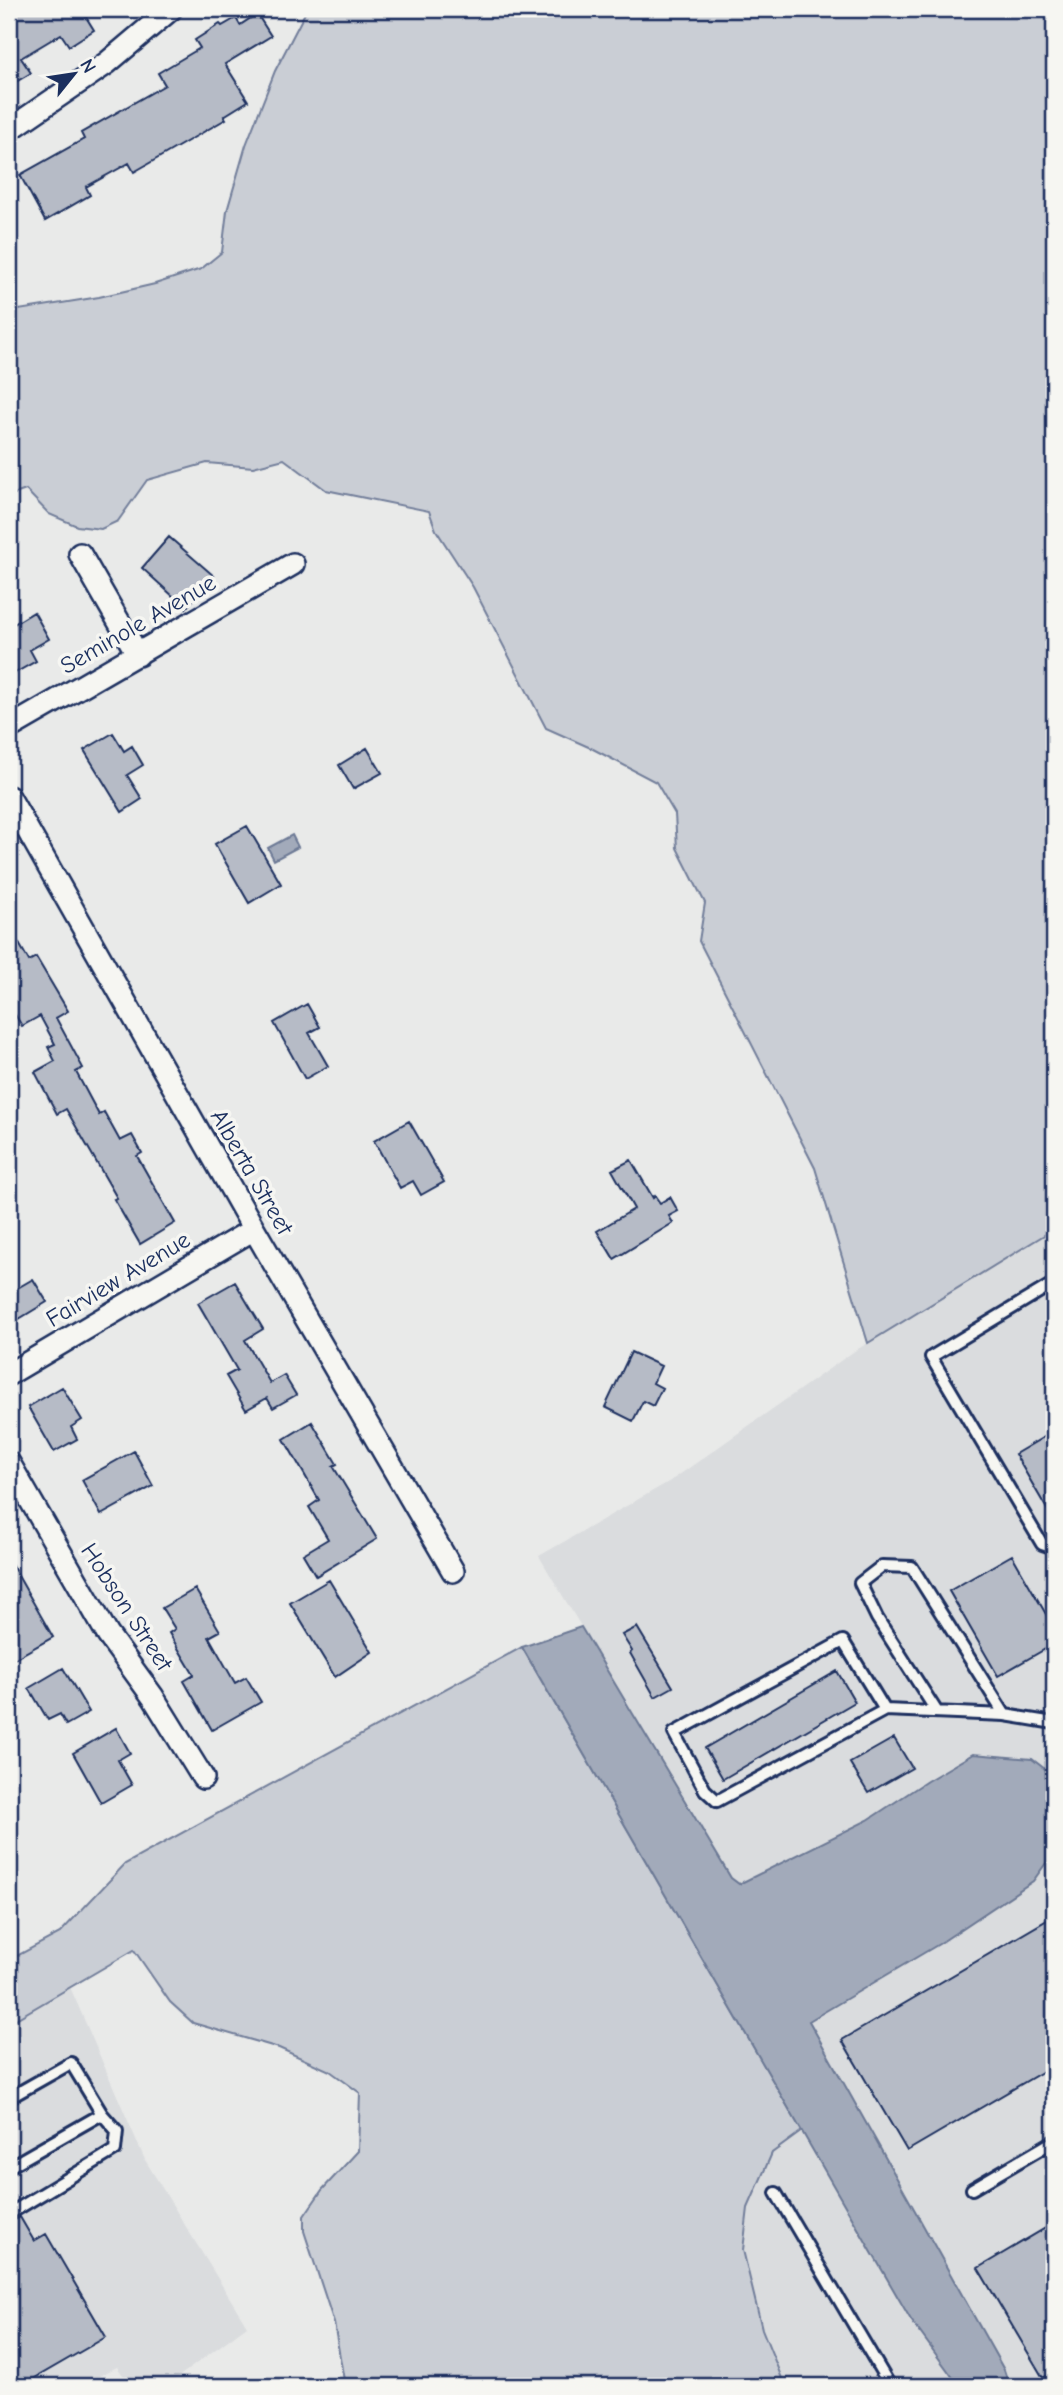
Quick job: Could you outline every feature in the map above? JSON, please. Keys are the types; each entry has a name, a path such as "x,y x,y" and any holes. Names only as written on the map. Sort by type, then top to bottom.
{"street":[{"path":"9,130 107,63 171,9"},
{"path":"80,554 138,654"},
{"name":"Seminole Avenue","path":"9,729 293,564"},
{"name":"Alberta Street","path":"9,797 453,1571"},
{"name":"Fairview Avenue","path":"9,1374 254,1228"},
{"name":"Hobson Street","path":"9,1463 108,1635 153,1697 203,1778"}],"lane":[{"path":"1054,1283 930,1357 1042,1544 1054,1548"},
{"path":"937,1712 877,1618 860,1583 882,1566 912,1567 1005,1715"},
{"path":"885,1710 843,1641 674,1733 705,1790 718,1801 885,1710 1005,1715 1054,1723"},
{"path":"9,2098 71,2063 117,2131 115,2150 9,2214"},
{"path":"9,2167 103,2113"},
{"path":"972,2189 1054,2141"},
{"path":"776,2193 890,2386"}],"shaded area":[{"path":"307,9 1054,9 1054,1229 868,1343 815,1168 699,941 705,903 677,848 675,814 656,782 546,728 473,587 436,530 429,511 326,490 284,459 253,467 207,463 147,480 118,521 101,529 77,526 49,514 26,490 9,496 9,299 19,310 99,297 155,284 201,269 222,252 227,211 246,145 275,71"},
{"path":"1054,1229 1054,1776 1032,1759 973,1754 868,1820 739,1885 731,1878 539,1556 672,1480 853,1352"},
{"path":"522,1647 802,2131 772,2153 748,2208 743,2250 762,2329 785,2386 345,2386 334,2323 304,2231 304,2216 322,2190 358,2151 360,2093 330,2071 279,2048 193,2023 170,2002 134,1950 9,2023 9,1960 60,1933 125,1864"},
{"path":"1054,1852 1054,2386 995,2386 1007,2379 1004,2370 809,2021 939,1944 1033,1881"},
{"path":"70,1987 145,2160 247,2326 166,2386 131,2386 117,2367 80,2386 9,2386 9,2023"},
{"path":"802,2131 911,2320 959,2386 785,2386 762,2329 743,2251 748,2208 773,2153"}],"water":[{"path":"292,835 298,847 274,860 268,848"},
{"path":"581,1627 731,1878 739,1884 868,1820 973,1754 1032,1759 1054,1776 1054,1852 1033,1881 939,1944 809,2021 1004,2370 1007,2379 995,2386 959,2386 911,2320 522,1647"}],"building":[{"path":"17,9 81,9 94,30 69,46 61,34 21,58 31,73 9,86 9,14"},
{"path":"257,14 271,36 225,64 248,101 224,116 226,119 134,172 129,163 86,187 90,195 45,221 20,175 84,139 81,133 165,85 158,73 200,48 195,40 220,24 222,26 236,18 240,25"},
{"path":"169,537 214,576 186,608 142,568"},
{"path":"34,612 49,639 30,650 36,661 15,673 9,662 9,627"},
{"path":"113,733 124,751 132,746 143,765 127,775 142,799 122,812 84,750"},
{"path":"367,748 382,773 353,789 339,765"},
{"path":"247,826 281,884 249,903 215,844"},
{"path":"9,926 29,961 36,957 68,1011 56,1018 83,1068 76,1072 99,1115 104,1112 120,1141 132,1135 142,1153 137,1156 175,1223 140,1244 66,1109 57,1114 35,1072 55,1061 48,1047 55,1044 40,1016 22,1026 9,1005"},
{"path":"307,1004 320,1027 309,1033 328,1066 305,1079 274,1023"},
{"path":"409,1121 444,1182 421,1195 413,1181 400,1188 374,1141"},
{"path":"631,1160 653,1198 655,1196 660,1203 670,1197 678,1211 669,1216 673,1223 614,1259 597,1231 634,1209 612,1170"},
{"path":"33,1279 47,1302 9,1325 9,1293"},
{"path":"235,1282 263,1329 245,1340 270,1383 284,1375 296,1395 273,1408 267,1398 246,1410 226,1376 237,1370 198,1303"},
{"path":"631,1352 661,1366 653,1383 662,1388 653,1406 643,1401 633,1421 605,1407"},
{"path":"62,1387 82,1420 71,1427 77,1439 54,1452 28,1407"},
{"path":"312,1422 337,1464 333,1466 377,1539 316,1576 303,1554 328,1539 309,1507 319,1500 284,1439"},
{"path":"1054,1431 1054,1521 1015,1454"},
{"path":"134,1451 153,1486 101,1515 82,1480"},
{"path":"1012,1555 1054,1628 1054,1644 998,1676 949,1591"},
{"path":"9,1560 53,1637 14,1659 9,1651"},
{"path":"329,1580 372,1652 335,1677 290,1603"},
{"path":"195,1589 220,1631 209,1637 235,1683 246,1677 261,1702 212,1730 184,1681 194,1675 169,1633 175,1629 162,1608"},
{"path":"637,1627 673,1687 655,1697 622,1635"},
{"path":"63,1668 89,1712 66,1725 60,1714 48,1720 29,1688"},
{"path":"837,1671 855,1702 723,1779 705,1748"},
{"path":"116,1728 130,1753 118,1760 132,1785 101,1803 73,1753"},
{"path":"894,1738 912,1768 868,1793 850,1763"},
{"path":"1054,1916 1054,2065 907,2151 842,2040"},
{"path":"20,2217 34,2241 46,2234 106,2337 21,2386 12,2386 9,2380 9,2223"},
{"path":"1054,2223 1054,2372 1043,2378 978,2268"}]}
